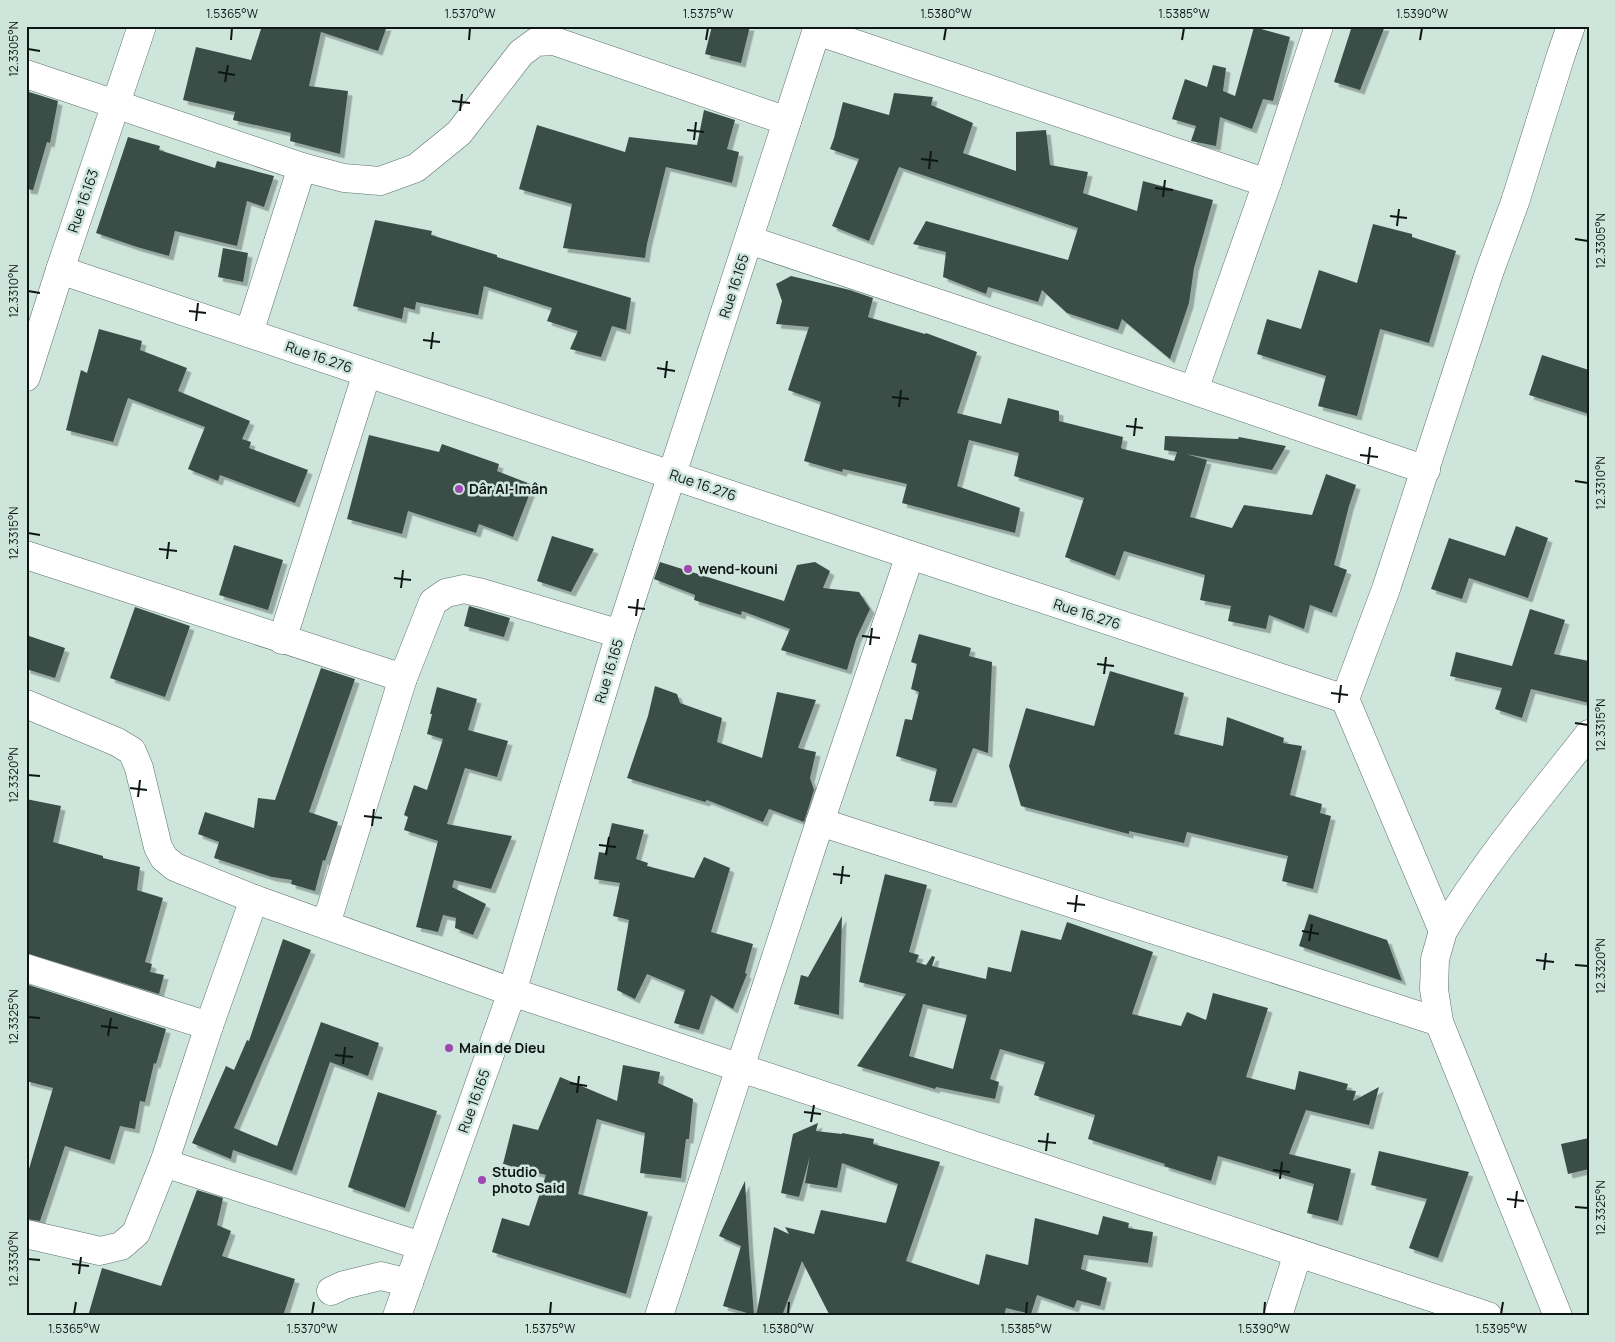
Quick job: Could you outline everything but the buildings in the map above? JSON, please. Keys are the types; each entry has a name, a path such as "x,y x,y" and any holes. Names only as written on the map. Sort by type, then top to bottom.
{"street":[{"name":"Rue 16.163","path":"26,377 32,343 60,270 142,26"},
{"path":"1194,390 1267,184 1319,26"},
{"path":"1443,931 1345,699 1386,590 1490,273 1518,194 1571,26"},
{"path":"818,29 1267,184"},
{"name":"Rue 16.165","path":"397,1316 512,992 620,634 818,29"},
{"path":"26,74 302,166 344,178 380,180 416,168 458,133 521,53 536,42 556,34 787,121"},
{"path":"249,333 302,166"},
{"path":"749,240 1426,470"},
{"name":"Rue 16.276","path":"60,270 1345,699"},
{"path":"282,640 367,373"},
{"path":"26,555 282,640 404,678"},
{"path":"667,1313 740,1068 910,555"},
{"path":"326,924 404,678 433,602 446,593 464,590 482,593 620,634"},
{"path":"26,704 132,750 139,768 158,847 164,858 175,867 254,899 512,992 1488,1316"},
{"path":"1558,1316 1439,1022 1434,989 1435,959 1443,931 1462,900 1503,842 1589,734"},
{"path":"820,822 1439,1022"},
{"path":"26,1234 100,1251 121,1246 136,1233 164,1163 209,1026 254,899"},
{"path":"26,968 209,1026"},
{"path":"164,1163 421,1246"},
{"path":"1278,1316 1298,1253"},
{"path":"331,1291 344,1285 381,1276 409,1283"}],"place":[{"name":"Dâr Al-Imân","path":"459,489"},
{"name":"wend-kouni","path":"688,569"},
{"name":"Main de Dieu","path":"449,1048"},
{"name":"Studio photo Said","path":"482,1180"}]}
